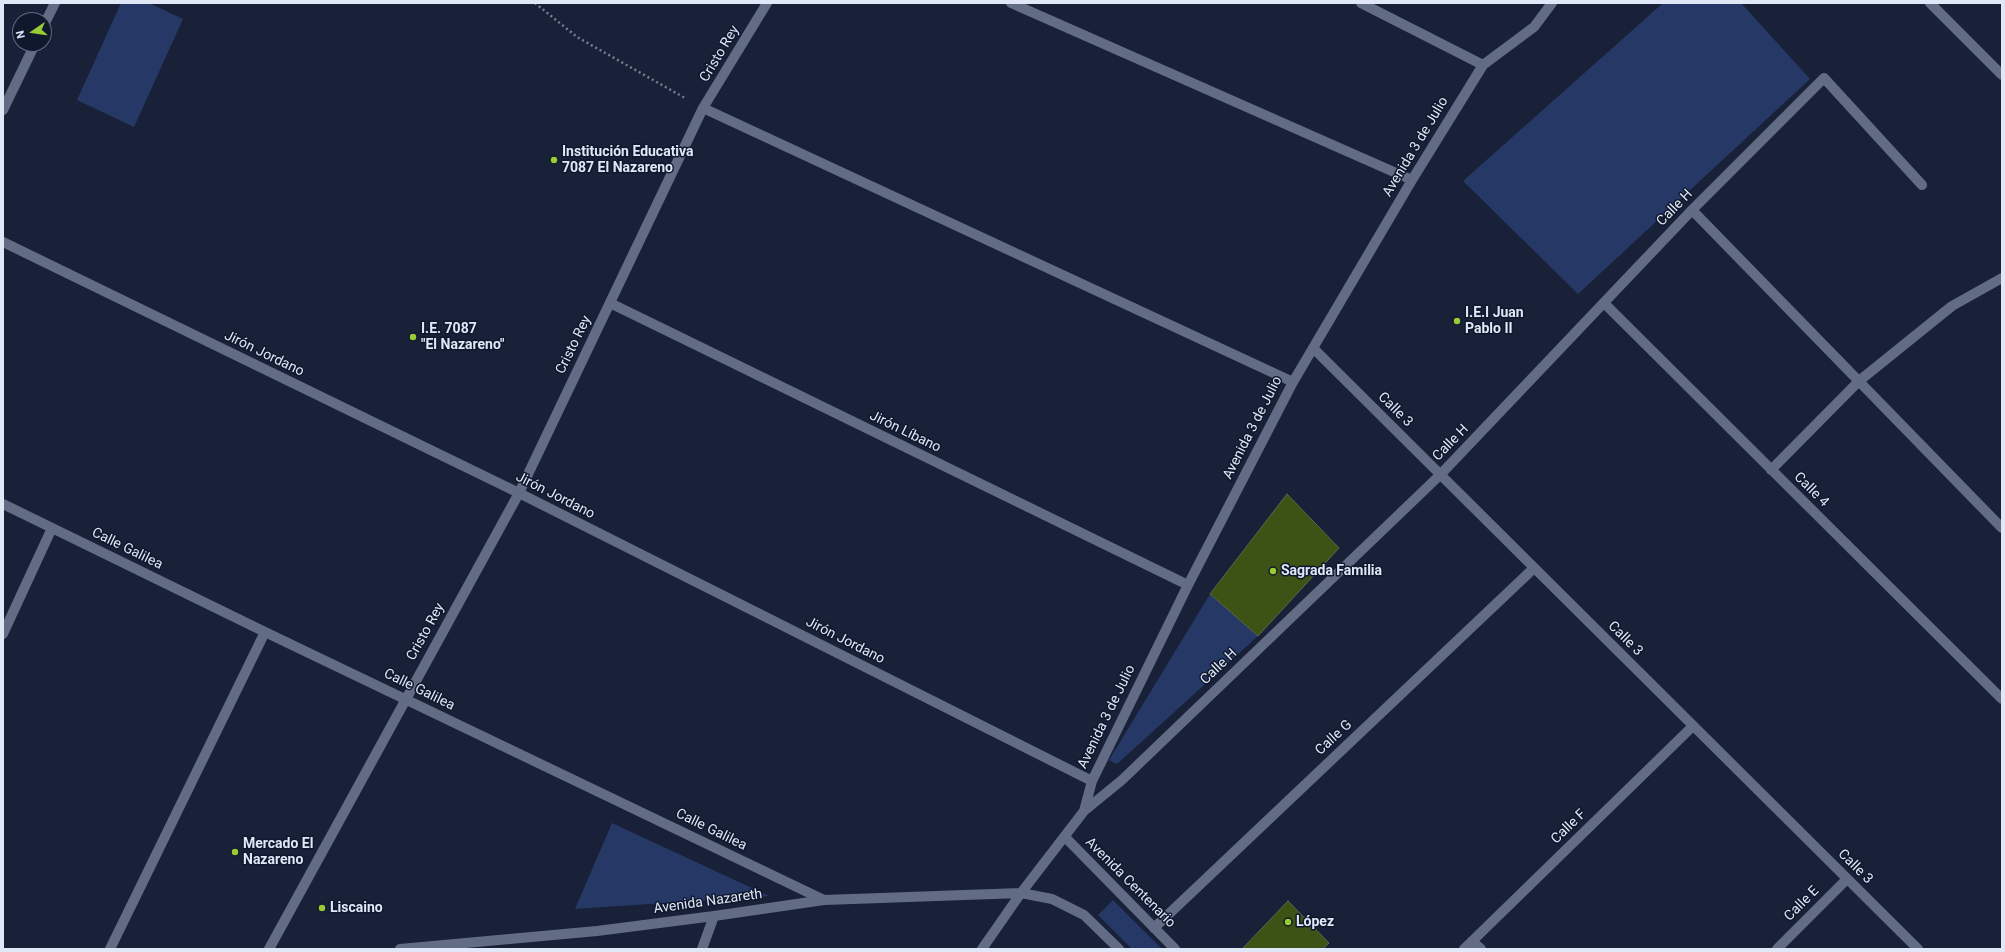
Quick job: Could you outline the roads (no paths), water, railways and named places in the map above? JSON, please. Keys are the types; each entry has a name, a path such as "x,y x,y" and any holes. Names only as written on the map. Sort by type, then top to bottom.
{"street":[{"name":"Cristo Rey","path":"269,949 518,493 703,108 767,3"},
{"path":"1011,3 1032,7 1412,180"},
{"path":"1361,3 1483,65"},
{"name":"Avenida 3 de Julio","path":"982,949 1021,893 1084,811 1092,781 1188,586 1293,382 1412,180 1483,65 1534,27 1552,3"},
{"path":"1930,3 2002,75"},
{"path":"3,110 31,52"},
{"name":"Calle H","path":"1084,811 1122,780 1440,474 1692,210 1824,78 1922,185"},
{"path":"703,108 1293,382"},
{"path":"1692,210 2002,528"},
{"name":"Jirón Jordano","path":"3,242 518,493 1092,781"},
{"path":"1771,470 1859,381 1952,306 2002,278"},
{"name":"Jirón Líbano","path":"610,303 1188,586"},
{"name":"Calle 4","path":"1604,303 2001,697"},
{"name":"Calle 3","path":"1312,348 1918,949"},
{"name":"Calle Galilea","path":"3,504 265,632 824,900"},
{"path":"3,634 52,528"},
{"name":"Calle G","path":"1154,928 1534,568"},
{"path":"110,949 265,632"},
{"name":"Calle F","path":"1464,949 1693,726"},
{"name":"Avenida Centenario","path":"1065,837 1175,949"},
{"name":"Calle E","path":"1777,949 1847,879"},
{"path":"1021,893 1052,899 1084,915 1118,949"},
{"name":"Avenida Nazareth","path":"400,949 597,932 824,900 1021,893"},
{"path":"702,949 714,916"},
{"path":"1472,941 1481,949"}],"place":[{"name":"Institución Educativa 7087 El Nazareno","path":"554,160"},
{"name":"I.E.I Juan Pablo II","path":"1457,321"},
{"name":"I.E. 7087 \"El Nazareno\"","path":"413,337"},
{"name":"Sagrada Familia","path":"1273,571"},
{"name":"Mercado El Nazareno","path":"235,852"},
{"name":"Liscaino","path":"322,908"},
{"name":"López","path":"1288,922"}]}
